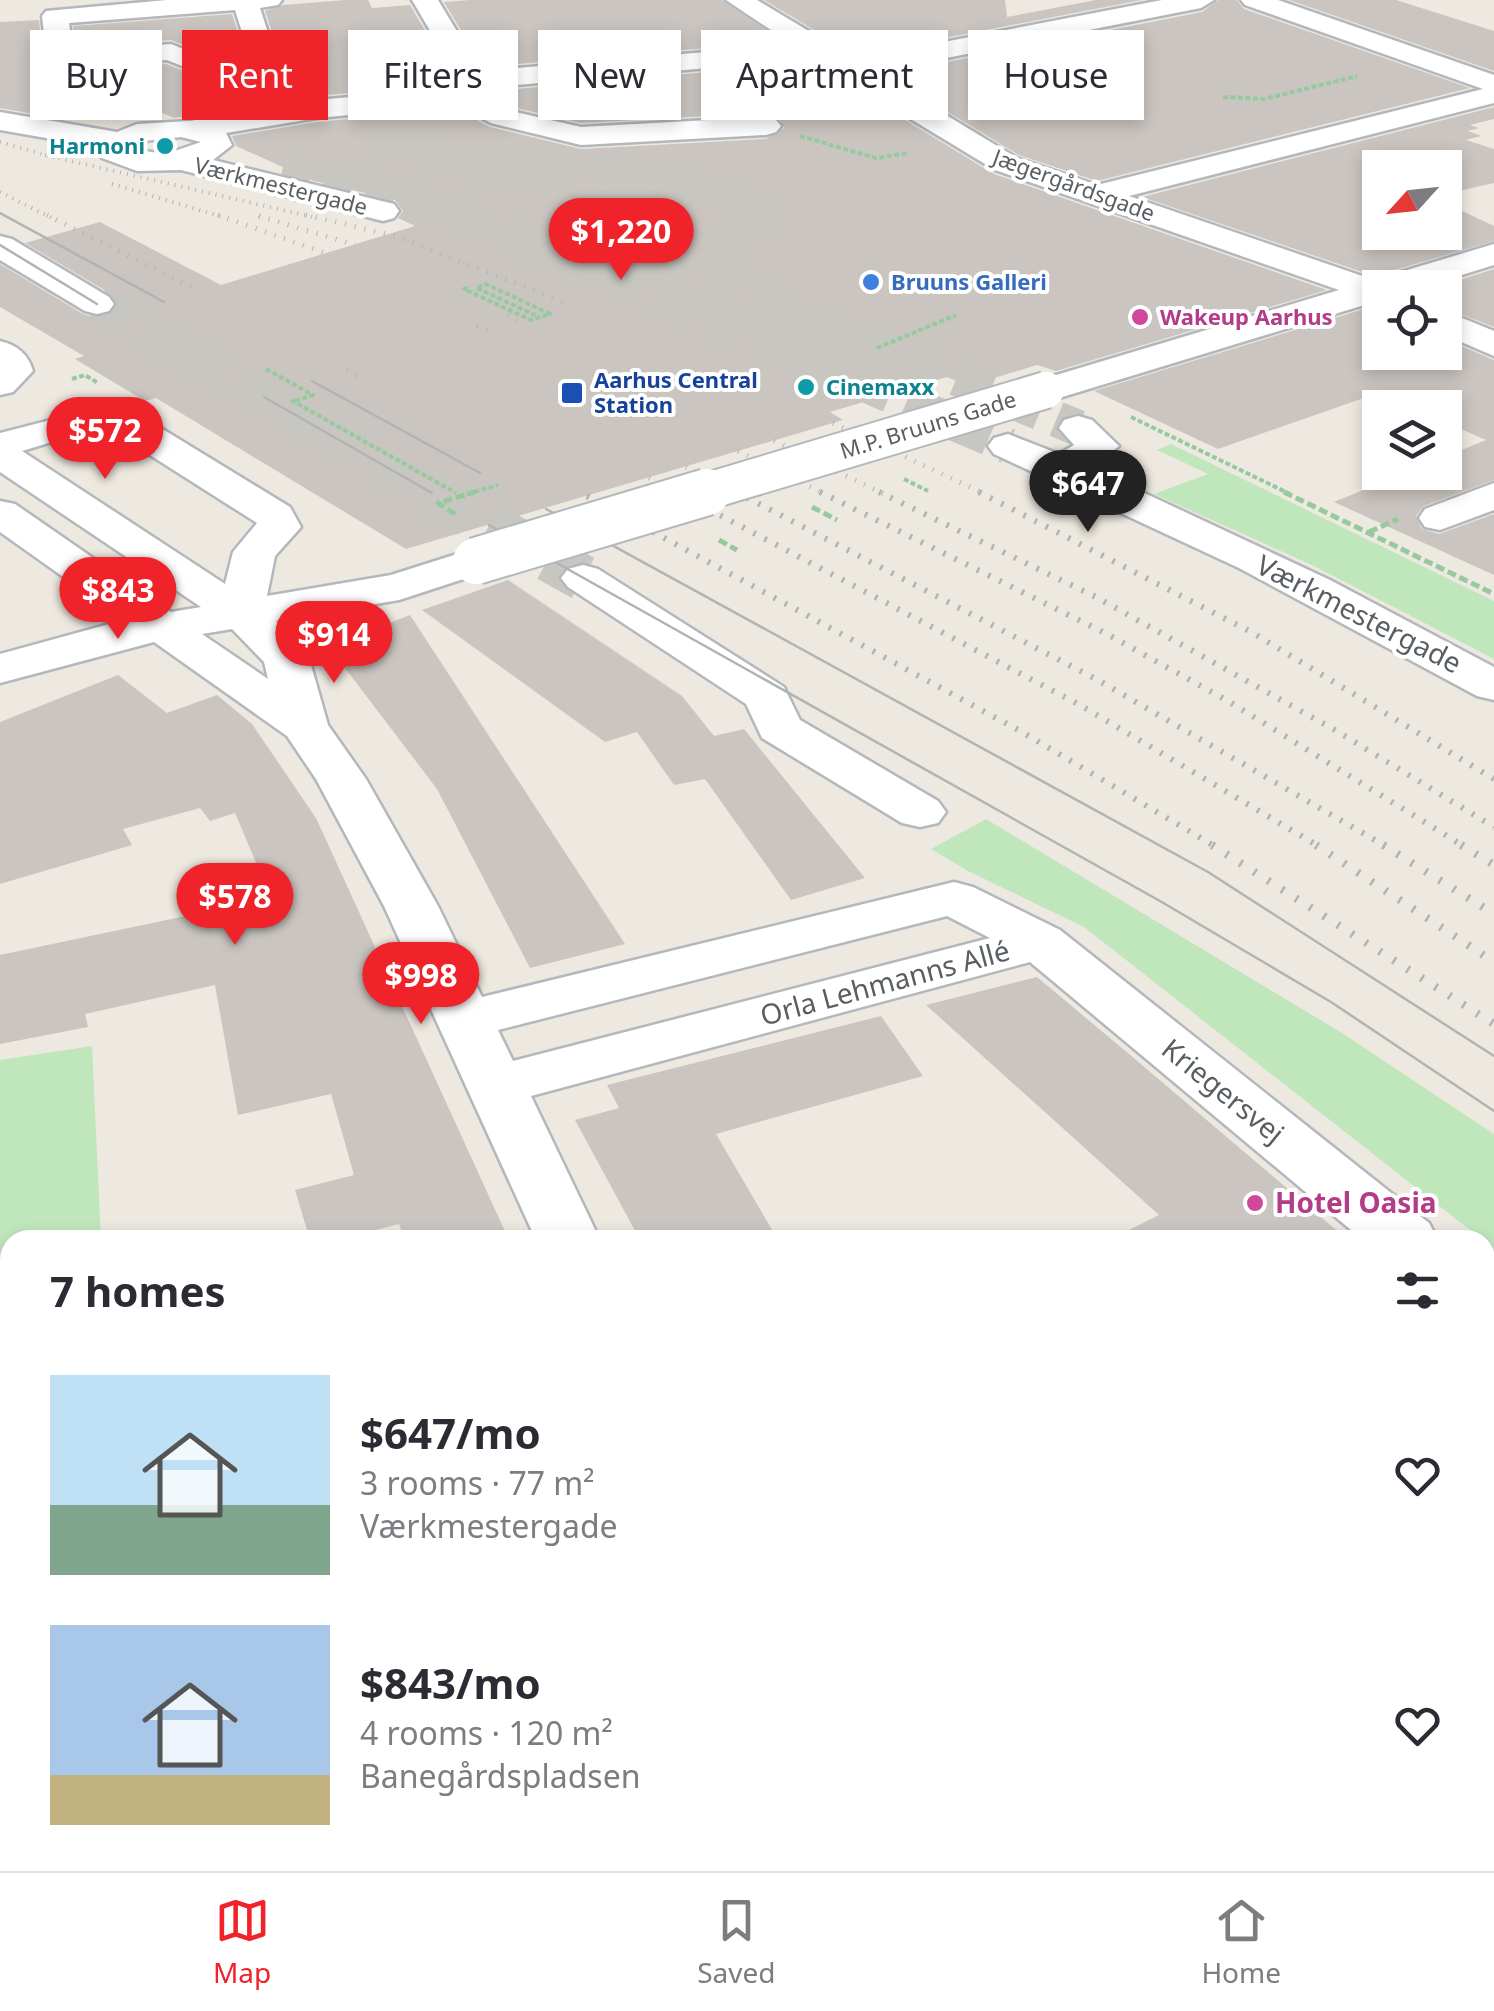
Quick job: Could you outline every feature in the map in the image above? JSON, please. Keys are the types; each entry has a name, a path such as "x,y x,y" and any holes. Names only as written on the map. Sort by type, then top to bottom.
{"street":[{"path":"425,0 436,30"},
{"name":"Jægergårdsgade","path":"739,0 786,30"},
{"path":"948,49 1201,0"},
{"path":"1254,0 1494,84"},
{"path":"257,1 261,51 253,70 217,72 171,52 78,59 58,51 55,16 257,1"},
{"path":"518,84 701,62"},
{"path":"1094,194 1494,95"},
{"path":"328,119 365,138"},
{"path":"117,141 113,152 130,160 179,160 208,140 264,120"},
{"path":"513,120 581,136 766,126"},
{"name":"Jægergårdsgade","path":"933,120 1006,164 1362,284"},
{"path":"0,121 117,141 151,130 208,140"},
{"name":"Værkmestergade","path":"208,140 283,166"},
{"name":"Værkmestergade","path":"179,160 382,212"},
{"path":"0,246 97,304"},
{"name":"M.P. Bruuns Gade","path":"1443,270 1494,254"},
{"name":"M.P. Bruuns Gade","path":"0,669 245,600 398,588 470,541 1056,387 1362,295"},
{"path":"1462,330 1494,345"},
{"path":"0,352 12,362 15,371 0,384"},
{"path":"0,446 93,422 132,428 279,521 276,532 254,552 245,600"},
{"path":"1062,470 1099,446 1078,428"},
{"name":"Værkmestergade","path":"1223,545 994,450 1062,470 1223,545 1380,622 1494,686"},
{"path":"0,454 203,590"},
{"path":"1440,518 1494,495"},
{"path":"0,514 304,726"},
{"path":"583,578 767,697 779,728 920,812"},
{"path":"0,640 88,604 120,597 203,590 245,600 289,664 304,726 370,829 498,1085 563,1230"},
{"name":"Orla Lehmanns Allé","path":"466,1020 954,898 1040,942"},
{"name":"Orla Lehmanns Allé","path":"498,1085 1040,942"},
{"name":"Kriegersvej","path":"1040,942 1394,1230"}],"path":[{"path":"1224,97 1264,99 1360,77 1342,71"},
{"path":"766,126 858,153"},
{"path":"468,288 464,289 531,320 541,317 481,285"},
{"path":"876,348 956,316"},
{"path":"266,369 312,395 292,401 456,492"},
{"path":"72,379 84,375"},
{"path":"1056,387 1494,594"},
{"path":"470,541 438,503 498,485"}],"green space":[{"path":"1171,444 1494,601 1494,659 1314,566 1154,494 1208,474 1157,450"},
{"path":"986,819 1342,1033 1494,1134 1494,1230 1470,1230 1084,927 931,849"},
{"path":"92,1046 101,1230 0,1230 0,1060"}],"building":[{"path":"368,0 372,8 410,5 425,30 348,30 348,93 328,95 328,30 271,30 265,11 283,5"},
{"path":"722,0 766,30 701,30 701,48 681,50 681,30 538,30 538,62 518,64 518,30 461,30 444,2"},
{"path":"764,0 1005,0 1007,17 1096,0 1142,0 986,30 968,30 968,33 948,37 948,30 814,30"},
{"path":"1218,0 1237,0 1244,9 1470,88 1097,181 1019,155 948,112 948,62 968,58 968,120 1144,120 1144,30 1110,30 1202,12"},
{"path":"1289,0 1396,0 1494,31 1494,71"},
{"path":"232,14 237,30 182,30 182,44 162,41 162,30 73,30 73,26"},
{"path":"39,20 40,30 30,30 30,113 0,108 0,22"},
{"path":"162,64 182,70 182,117 162,113"},
{"path":"701,73 701,117 681,118 681,74"},
{"path":"538,87 538,113 518,108 518,89"},
{"path":"1494,107 1494,119 1470,125 1479,128 1468,131 1481,136 1466,140 1494,149 1494,183 1462,190 1462,150 1362,150 1362,250 1462,250 1462,211 1494,226 1494,241 1395,270 1362,272 1142,197"},
{"path":"348,119 477,120 490,127 581,149 766,139 784,128 780,120 905,120 994,174 1327,290 1056,371 1037,365 968,386 947,377 830,412 843,420 406,549 156,398 145,401 75,359 84,356 0,307 0,264 83,314 98,318 112,313 118,304 111,294 25,243 100,222 221,285 415,226 398,218 403,211 395,200 314,181 236,146 232,136"},
{"path":"568,120 636,120 581,123"},
{"path":"1494,269 1494,327 1462,315 1462,279"},
{"path":"1362,310 1362,370 1462,370 1462,346 1494,360 1494,480 1424,506 1416,516 1422,529 1439,534 1494,514 1494,575 1334,502 1363,490 1462,490 1462,450 1486,440 1462,429 1462,390 1362,390 1362,399 1218,449 1094,391"},
{"path":"508,580 682,696 714,736 744,729 865,878 791,900 705,779 674,785 637,732 605,742 422,610"},
{"path":"410,615 625,944 530,968 437,789 329,647"},
{"path":"118,675 167,713 217,695 252,724 316,818 504,1230 401,1230 399,1224 376,1230 307,1230 295,1190 354,1175 331,1094 238,1115 215,985 85,1014 88,1027 0,1044 0,955 214,910 269,893 235,813 210,821 200,808 123,829 132,845 0,884 0,722"},
{"path":"1037,977 1336,1230 1129,1230 1159,1215 926,1005"},
{"path":"881,1016 923,1076 716,1134 772,1230 635,1230 575,1120 619,1108 607,1085"}],"tunnel":[{"path":"380,144 486,168 629,172 720,189 762,204 760,218"},
{"path":"283,167 409,197 465,218"},
{"path":"458,215 590,265 1008,446"},
{"path":"602,264 672,261 758,230 760,215"},
{"path":"707,275 1078,428"},
{"path":"97,304 435,494"},
{"path":"430,492 583,578"}],"tram line":[{"path":"0,213 164,302"},
{"path":"0,245 97,304"},
{"path":"312,381 480,473"},
{"path":"264,397 432,493"},
{"path":"546,509 1208,872 1494,1056"},
{"path":"489,525 1160,901 1331,1002 1494,1111"}],"railway":[{"path":"0,142 53,157"},
{"path":"45,155 53,157"},
{"path":"53,157 317,218"},
{"path":"53,157 57,158"},
{"path":"112,184 226,218"},
{"path":"0,192 52,218"},
{"path":"47,215 199,291"},
{"path":"218,215 325,253"},
{"path":"306,215 395,236 571,305"},
{"path":"265,218 259,216 355,245"},
{"path":"508,315 520,322"},
{"path":"477,326 490,332"},
{"path":"347,370 359,377"},
{"path":"833,423 985,494"},
{"path":"774,441 884,494"},
{"path":"738,451 825,494"},
{"path":"686,467 741,494"},
{"path":"649,478 681,494"},
{"path":"676,492 1080,705 1320,847"},
{"path":"736,492 1096,679 1387,847"},
{"path":"820,492 1105,633 1228,701 1465,847"},
{"path":"879,492 1096,597 1335,730 1494,827"},
{"path":"979,492 1253,633 1494,779"},
{"path":"587,496 1022,732 1216,847"},
{"path":"1212,845 1494,1024"},
{"path":"1316,845 1494,962"},
{"path":"1383,845 1494,914"},
{"path":"1461,845 1494,865"}],"place":[{"name":"Harmoni","path":"165,146"},
{"name":"Bruuns Galleri","path":"871,282"},
{"name":"Wakeup Aarhus","path":"1140,317"},
{"name":"Cinemaxx","path":"806,387"},
{"name":"Aarhus Central Station","path":"572,393"},
{"name":"Hotel Oasia","path":"1255,1203"}]}
